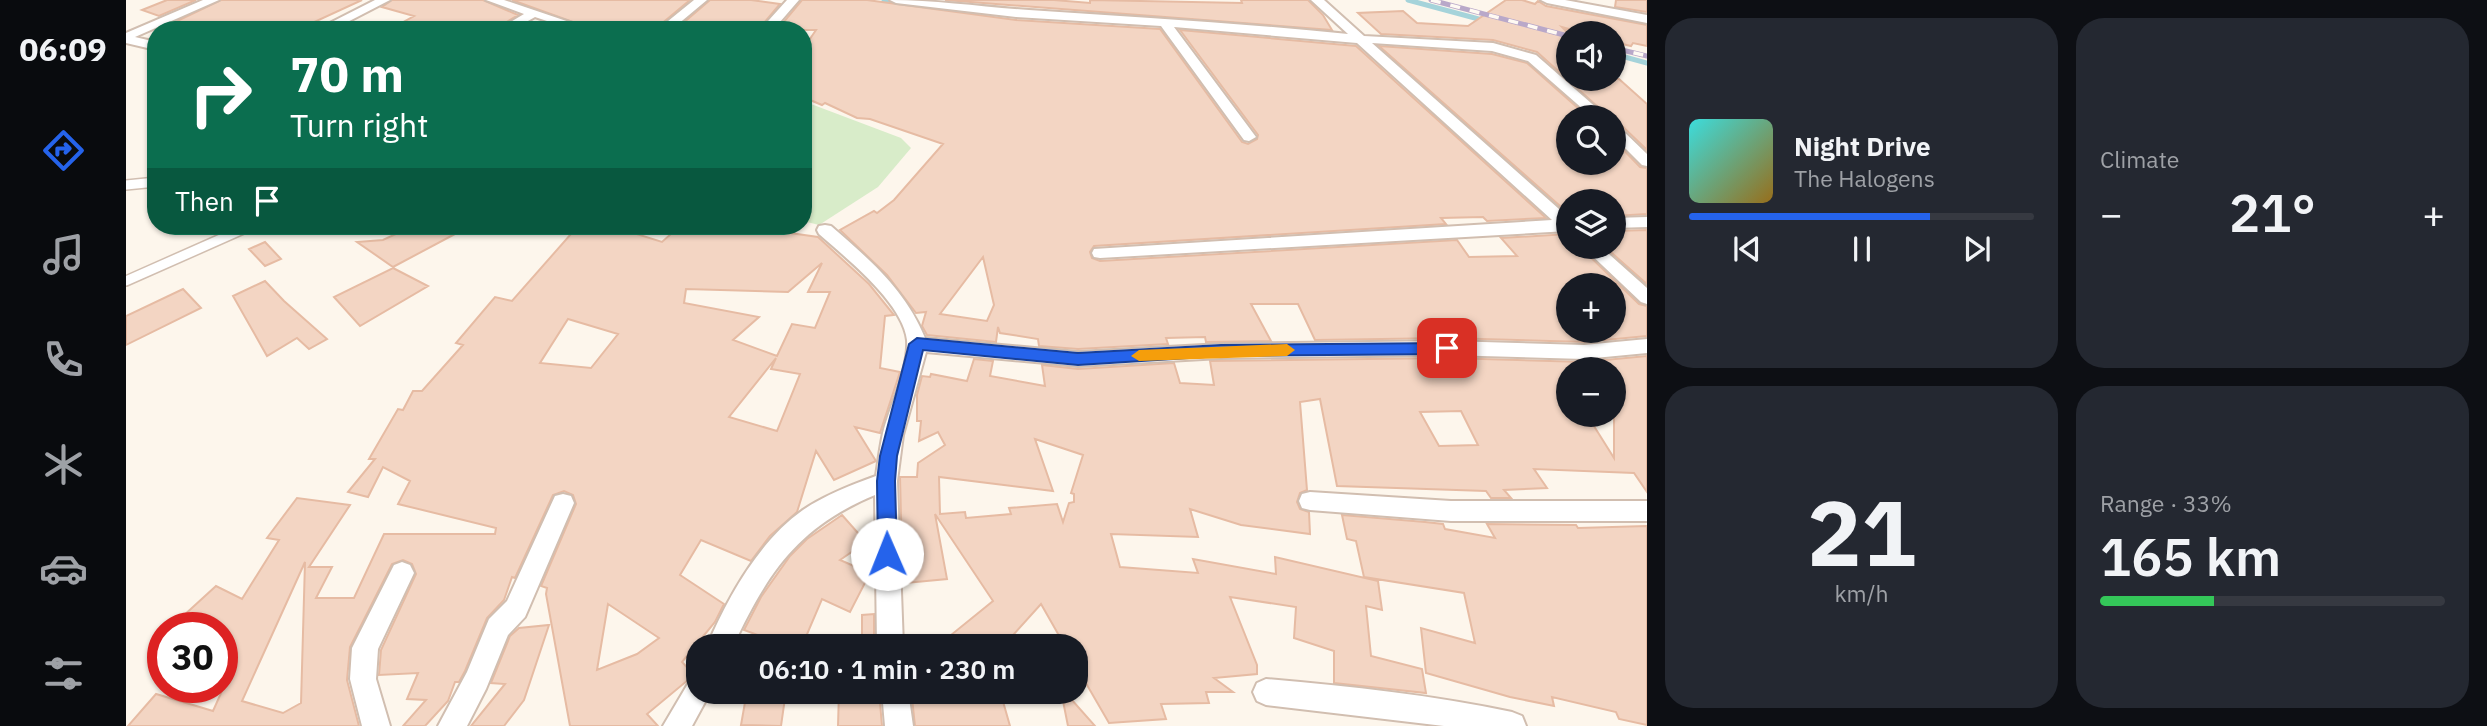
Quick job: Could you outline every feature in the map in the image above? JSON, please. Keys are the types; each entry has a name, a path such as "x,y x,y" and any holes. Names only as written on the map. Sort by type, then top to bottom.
{"street":[{"path":"165,21 213,0"},
{"path":"341,21 384,0"},
{"path":"492,0 559,21"},
{"path":"674,21 701,0"},
{"path":"774,21 793,0"},
{"path":"896,0 1055,16 1290,31 1358,39 1455,43 1524,54 1538,61 1587,105"},
{"path":"1055,16 1058,0"},
{"path":"1317,0 1556,215"},
{"path":"1547,0 1647,19"},
{"path":"519,21 534,13"},
{"path":"1165,23 1249,137"},
{"path":"126,38 147,29"},
{"path":"126,38 147,44"},
{"path":"1626,142 1647,162"},
{"path":"1626,223 1647,222"},
{"path":"1100,253 1556,226"},
{"path":"825,230 876,274 904,313 917,344 893,435 886,481 890,634"},
{"path":"1604,259 1647,298"},
{"path":"917,344 1078,359 1221,351 1447,348 1571,352 1647,346"},
{"path":"727,634 754,586 794,531 830,506 886,481"},
{"path":"1310,501 1451,511 1647,511"},
{"path":"452,726 477,680 498,627 516,609 563,503"},
{"path":"376,726 363,678 365,648 402,573"},
{"path":"1266,692 1379,701 1441,710 1513,726"},
{"path":"677,726 690,704"},
{"path":"896,704 899,726"}],"lane":[{"path":"126,185 147,183"},
{"path":"126,281 230,235"}],"green space":[{"path":"812,104 901,138 911,148 878,187 819,225 812,223"}],"building":[{"path":"167,0 196,0 159,16 142,10"},
{"path":"221,0 362,0 316,21 177,21"},
{"path":"392,0 483,0 518,15 508,21 405,21 414,16 382,7"},
{"path":"512,0 690,0 665,21 570,21"},
{"path":"710,0 751,0 780,4 766,21 686,21"},
{"path":"802,0 867,0 1016,20 1160,29 1242,142 1248,144 1257,139 1258,135 1180,30 1356,46 1546,218 1487,221 1483,217 1441,218 1446,224 1094,246 1090,252 1092,258 1100,261 1457,240 1469,257 1517,256 1501,238 1556,235 1556,259 1592,259 1607,273 1556,273 1556,341 1447,338 1315,340 1298,304 1251,304 1271,341 1206,342 1205,337 1166,338 1168,344 1078,349 1039,346 1038,339 1000,333 998,327 996,342 927,335 922,326 926,312 916,313 887,275 840,230 874,211 877,213 894,200 943,144 870,119 857,118 825,103 822,105 812,101 812,36 816,30 812,30 812,21 784,21","holes":["983,257 994,305 987,321 940,314"]},
{"path":"945,0 1242,3 1241,0 1308,0 1323,15 1332,30"},
{"path":"1506,0 1522,0 1535,4 1538,1 1546,6 1626,21 1556,21 1556,69 1537,52 1493,40 1381,34 1358,13 1403,11 1417,23 1468,26"},
{"path":"1616,0 1647,0 1647,12 1615,7"},
{"path":"1626,21 1647,25 1647,46 1633,43 1631,46 1626,45"},
{"path":"1379,46 1492,54 1527,63 1574,105 1556,105 1556,175 1626,175 1626,152 1640,167 1647,168 1647,214 1626,215 1626,189 1556,189 1556,202"},
{"path":"1626,85 1647,104 1647,150 1626,130 1626,105 1596,105 1580,91 1626,91"},
{"path":"1647,230 1647,284 1619,259 1626,259 1626,231"},
{"path":"394,235 453,235 393,267 357,242 383,240"},
{"path":"570,235 640,235 662,242 670,235 804,235 818,237 869,284 894,315 885,316 880,368 900,372 880,433 855,427 876,461 834,480 816,451 797,512 770,536 751,561 701,540 680,575 724,604 705,634 686,634 686,657 682,662 686,666 686,682 647,714 658,726 570,726 547,588 541,586 576,504 573,495 564,491 553,495 515,578 512,577 504,600 487,618 459,682 455,682 448,701 425,726 403,726 426,700 407,699 418,673 379,675 381,650 416,574 412,564 403,560 392,564 350,647 347,680 359,726 128,726 148,703 186,703 213,711 217,703 238,703 238,612 188,612 216,586 242,599 279,540 267,538 297,498 350,505 309,567 332,567 316,598 354,598 384,534 495,534 496,528 398,504 410,481 383,467 368,497 348,492 375,459 369,459 398,409 403,410 413,391 422,391 463,345 456,343 495,297 512,301","holes":["822,263 808,292 830,292 815,328 792,324 777,356 733,340 759,317 684,303 686,289 788,292","568,319 618,334 591,368 540,363","776,358 771,369 800,374 777,431 729,417","305,562 301,703 283,713 242,701","608,604 659,638 637,654 597,670"]},
{"path":"265,242 281,259 265,266 249,249"},
{"path":"393,268 428,286 360,326 334,297"},
{"path":"265,281 327,339 309,349 297,338 267,356 233,296"},
{"path":"183,289 201,308 126,345 126,316"},
{"path":"1626,291 1639,304 1647,306 1647,336 1626,338"},
{"path":"1647,356 1647,492 1634,473 1534,469 1547,488 1504,490 1511,498 1491,498 1486,491 1337,486 1320,399 1300,402 1307,490 1300,493 1297,502 1300,509 1309,512 1310,534 1241,525 1190,509 1198,537 1111,534 1120,567 1198,573 1193,559 1276,574 1275,557 1378,581 1382,610 1366,606 1371,656 1422,669 1426,693 1334,683 1334,651 1294,638 1296,607 1230,597 1257,665 1257,674 1214,678 1233,692 1206,692 1209,703 1161,704 1166,719 1109,723 1088,687 1088,634 1058,634 1041,604 1014,634 952,634 993,601 935,514 947,579 906,583 902,554 900,477 917,477 918,463 945,445 938,432 919,441 921,421 917,421 917,395 922,376 930,377 931,374 967,381 974,359 993,361 990,376 1045,386 1042,365 1078,369 1174,363 1180,383 1214,385 1210,361 1447,358 1556,361 1556,427 1595,427 1614,458 1614,427 1626,427 1626,358","holes":["1461,411 1478,445 1439,446 1420,412","1035,439 1083,455 1071,493 1074,494 1074,502 1069,503 1063,522 1057,504 1009,508 1011,514 966,518 965,512 940,514 939,477 1053,491"]},
{"path":"842,515 866,542 840,560 870,573 850,612 822,599 807,634 755,634 744,630 761,597 790,556 807,539"},
{"path":"1342,515 1443,524 1445,529 1495,538 1487,524 1576,525 1578,528 1647,526 1647,725 1619,719 1616,712 1552,697 1554,706 1510,697 1426,673 1421,628 1475,643 1464,593 1364,577 1356,541 1347,539"},
{"path":"874,614 874,634 862,634 862,615"},
{"path":"549,625 524,700 504,726 471,726 505,684 491,683 510,636 519,628"},
{"path":"745,704 784,704 781,726 741,725"},
{"path":"839,704 880,704 882,726 838,726"},
{"path":"913,704 1004,704 1010,726 915,726"},
{"path":"1064,704 1076,704 1095,726 1068,726"}],"waterway":[{"path":"884,0 952,9"},
{"path":"1408,0 1486,21"},
{"path":"1626,57 1647,63"},
{"path":"1391,60 1525,178"},
{"path":"1422,101 1477,157"},
{"path":"1523,176 1556,205"},
{"path":"1616,259 1647,286"},
{"path":"1626,292 1647,312"}],"railway":[{"path":"1431,0 1556,33"},
{"path":"1626,51 1647,56"}],"slow traffic":[{"path":"1139,356 1287,350"}],"route":[{"path":"887,554 886,481 889,456 917,344 1078,359 1221,351 1447,348"}]}
